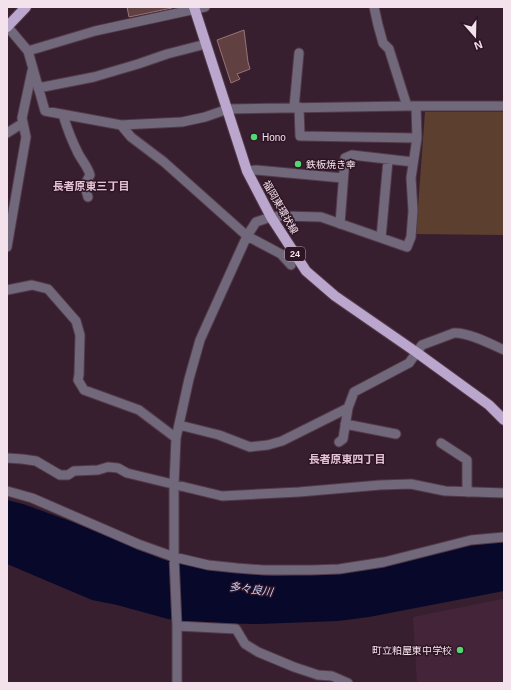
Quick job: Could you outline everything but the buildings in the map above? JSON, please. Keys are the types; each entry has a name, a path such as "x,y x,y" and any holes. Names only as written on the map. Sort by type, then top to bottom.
{"main road":[{"path":"7,27 26,7"},
{"name":"福岡東環状線","path":"198,8 206,44 248,171 271,217 306,271 335,296 489,405 504,420"}],"street":[{"path":"177,683 177,626 174,557 174,485 176,438 189,379 200,340 247,236 256,222 271,217 283,216 322,217 407,247 410,238 413,211 411,178 417,138 411,106 389,49 383,43 374,7"},
{"path":"28,51 95,31 198,8"},
{"path":"7,27 28,51 45,111 121,125 182,122 205,117 228,109 504,106"},
{"path":"38,88 94,77 167,54 206,44"},
{"path":"299,52 296,108 300,136 417,138"},
{"path":"7,247 26,137 22,118 32,68"},
{"path":"63,115 78,152 89,170 90,175 85,184 88,197"},
{"path":"7,133 23,123"},
{"path":"121,125 131,137 164,162 247,236 281,254 291,265"},
{"path":"340,224 345,158 352,155 413,162"},
{"path":"381,238 388,160"},
{"path":"248,171 256,170 343,178"},
{"path":"7,290 32,285 48,289 76,322 80,335 78,380 84,390 139,410 176,438"},
{"path":"339,442 343,439 348,408 354,392 409,363 422,345 454,333 459,333 504,347"},
{"path":"179,424 219,435 250,447 268,445 282,441 348,408"},
{"path":"345,424 396,434"},
{"path":"441,443 467,460 468,492"},
{"path":"7,458 22,458 36,461 60,475 68,475 74,471 98,470 108,467 118,468 127,473 222,496 410,484 446,491 504,493"},
{"path":"7,491 32,498 138,544 174,557 208,565 237,568 264,570 339,569 384,562 470,540 504,537"},
{"path":"177,626 236,629 245,644 258,652 294,667 318,675 332,676 348,683"}],"shaded area":[{"path":"425,112 504,112 504,235 416,234"},
{"name":"町立粕屋東中学校","path":"504,599 504,683 417,683 413,617"}],"water":[{"name":"多々良川","path":"7,500 23,504 70,521 162,559 227,572 276,576 329,573 490,541 504,540 504,591 369,617 338,621 258,624 200,623 168,619 117,605 92,600 7,564"}],"place":[{"name":"Hono","path":"254,137"},
{"name":"鉄板焼き幸","path":"298,164"},
{"name":"町立粕屋東中学校","path":"460,650"}],"district":[{"name":"長者原東三丁目","path":"91,186"},
{"name":"長者原東四丁目","path":"347,459"}]}
